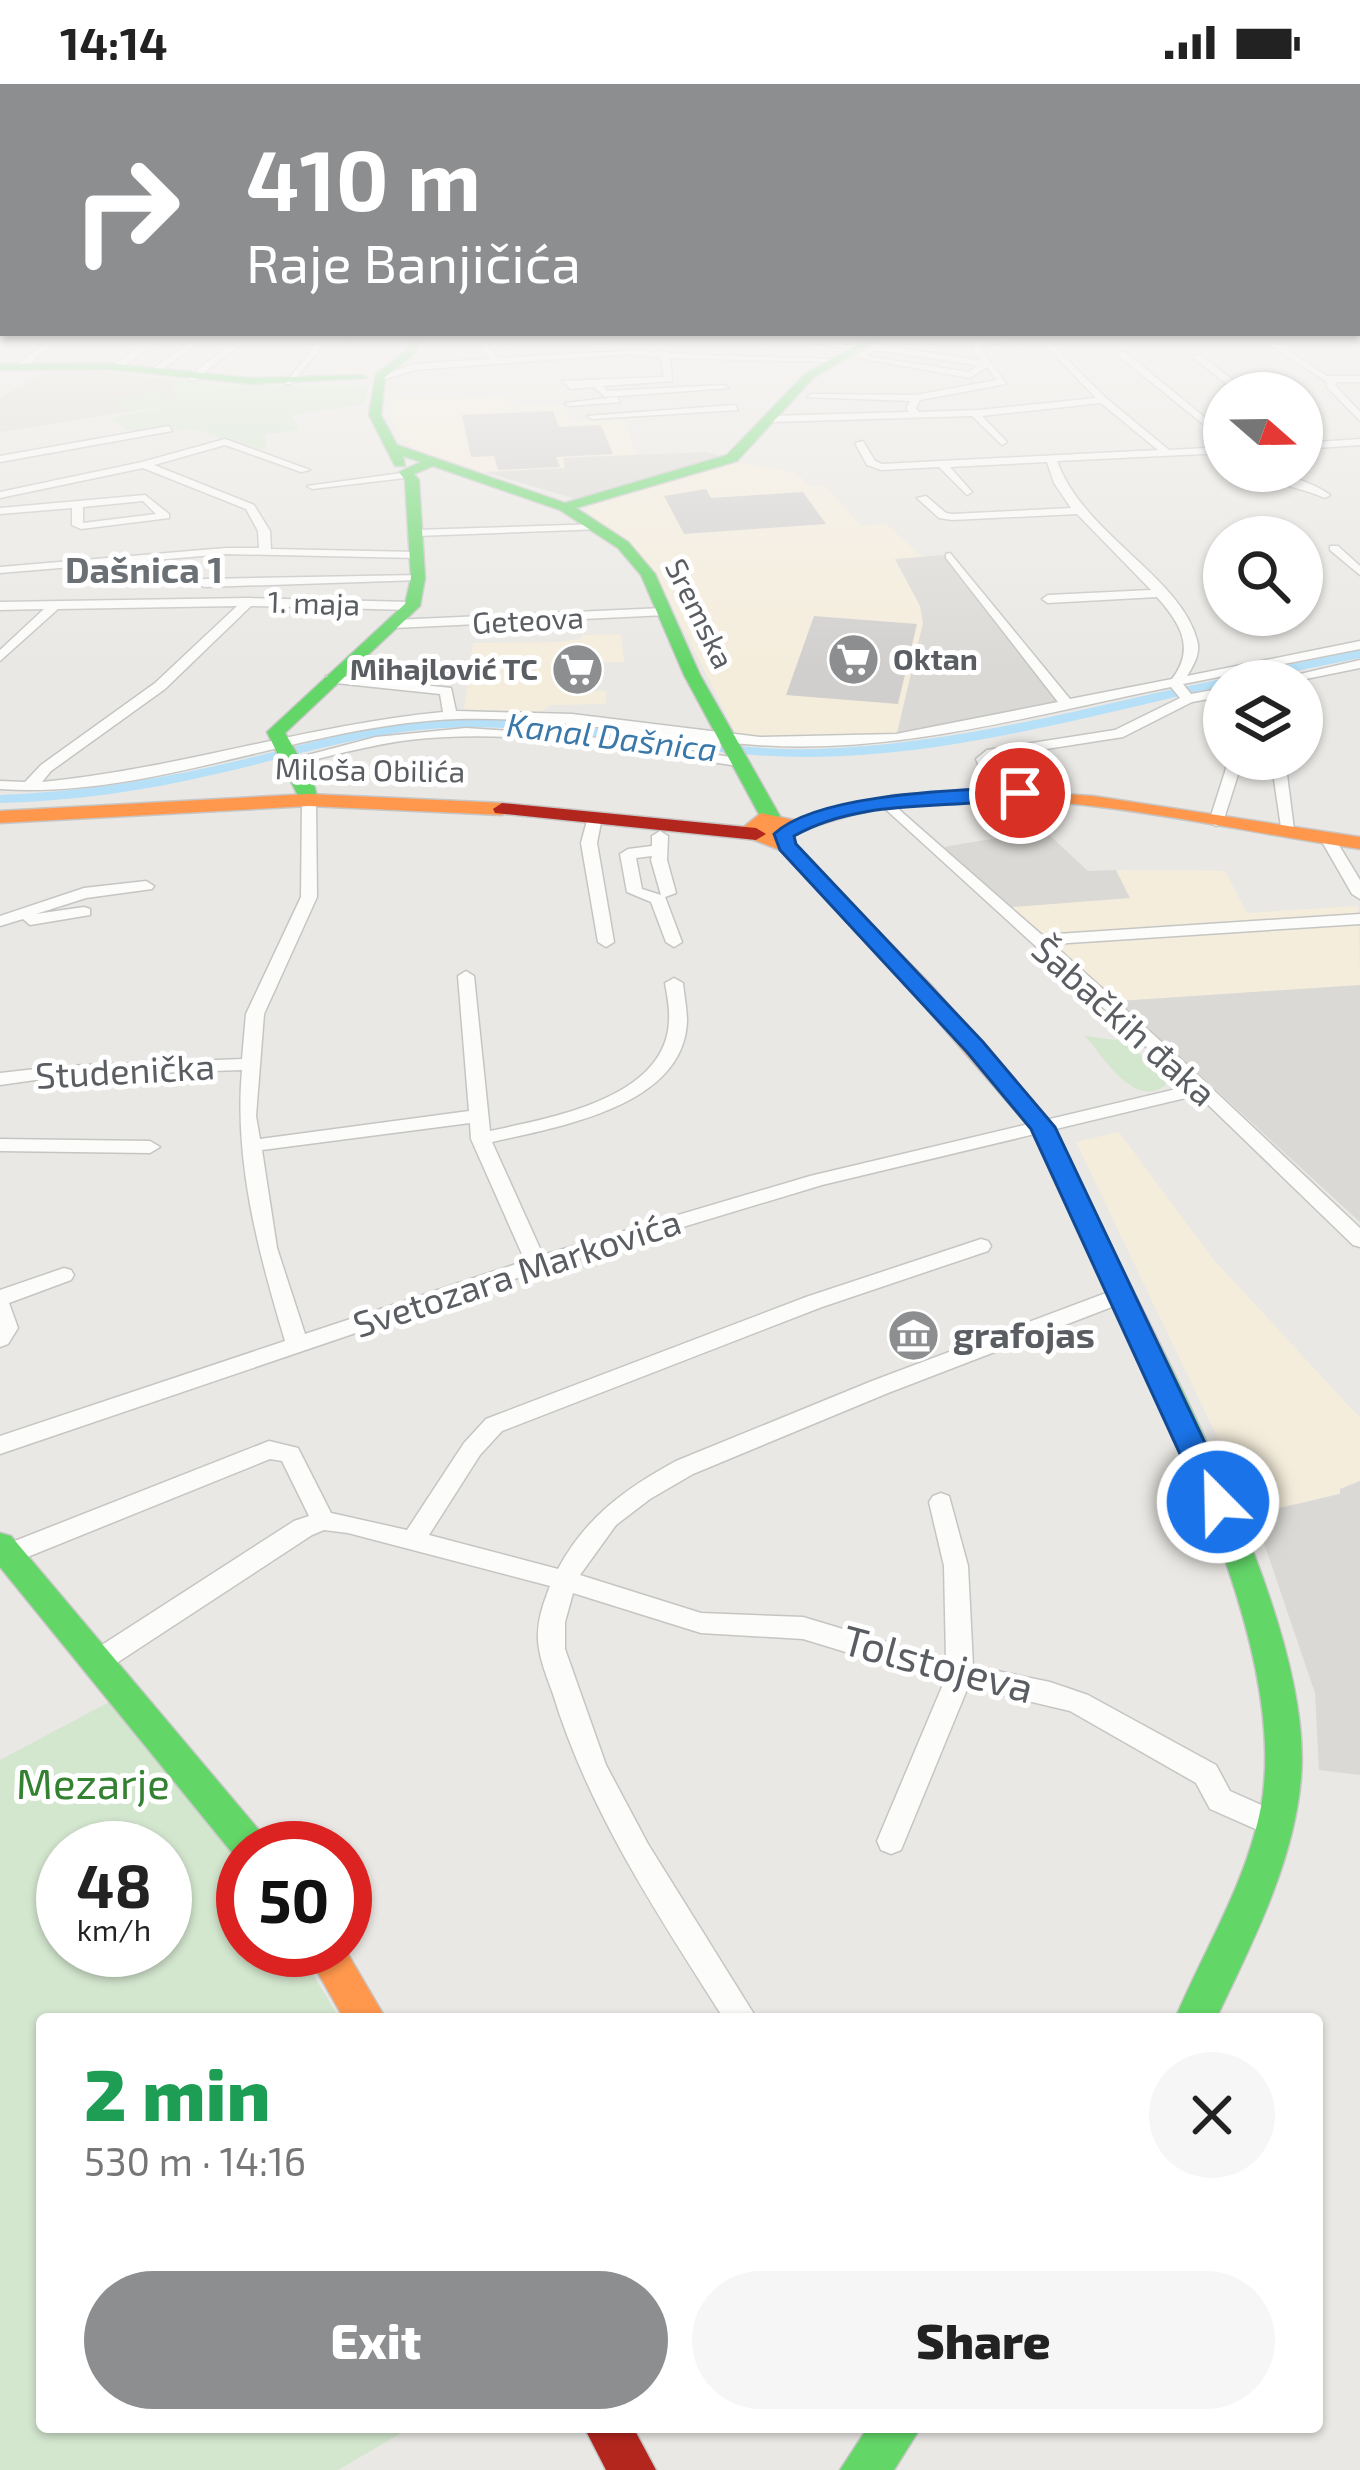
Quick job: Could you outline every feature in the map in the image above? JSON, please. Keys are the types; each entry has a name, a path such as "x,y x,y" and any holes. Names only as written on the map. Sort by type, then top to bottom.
{"main road":[{"path":"309,800 303,776 276,732 331,679 411,579 409,464 394,446"},
{"path":"565,507 713,466 745,446"},
{"name":"Sremska","path":"409,464 565,507 599,527 648,574 770,826 953,1023 1042,1127 1204,1467 1245,1572 1277,1693 1284,1743 1276,1825 1241,1925 1199,2013"},
{"name":"Miloša Obilića","path":"0,817 309,800 457,805 596,817 660,837 770,826 887,803 996,791 1360,843"},
{"path":"5,1549 228,1821"},
{"path":"340,1977 362,2013"},
{"path":"610,2433 632,2470"},
{"path":"864,2470 893,2433"}],"street":[{"path":"0,459 77,446"},
{"path":"0,494 144,465 210,446"},
{"path":"237,446 305,470"},
{"path":"862,446 876,467 1203,452"},
{"path":"1159,446 1168,454"},
{"path":"31,455 45,464"},
{"path":"1052,461 1081,511 1183,621 1192,646 1182,691"},
{"path":"312,486 409,464"},
{"path":"943,464 967,492"},
{"path":"144,465 250,507 264,531 265,551"},
{"path":"58,472 72,481"},
{"path":"1321,492 1325,495"},
{"path":"0,511 78,504 145,498 165,516 81,526 77,525 78,504"},
{"path":"922,498 943,516 952,517 1081,511"},
{"path":"204,583 411,579 599,527"},
{"path":"1334,548 1360,572"},
{"path":"0,569 265,551 322,556 411,579"},
{"path":"950,556 1067,704"},
{"name":"1. maja","path":"0,606 248,602 411,579"},
{"name":"Geteova","path":"411,579 604,609 663,612"},
{"path":"1048,599 1157,593"},
{"path":"29,787 46,768 160,686 248,602"},
{"path":"0,657 56,604"},
{"path":"996,791 983,759 986,755 1118,734 1182,691 1360,645"},
{"path":"1323,672 1360,664"},
{"path":"331,679 446,691 450,716"},
{"path":"0,785 29,787 285,752 470,733 733,752 793,742 896,738 1067,704 1203,692"},
{"path":"285,752 375,724 450,716 533,715 733,752"},
{"path":"1216,822 1229,780"},
{"path":"1281,780 1290,834"},
{"path":"297,1343 267,1248 249,1146 250,1064 255,1014 309,897 309,800"},
{"name":"Šabačkih đaka","path":"887,803 1360,1240"},
{"path":"596,817 590,843 606,942"},
{"path":"668,893 660,837 628,854 635,892 658,899 674,942"},
{"path":"1329,840 1360,894"},
{"path":"0,923 84,893 146,886"},
{"path":"0,923 84,912"},
{"path":"1036,940 1360,919"},
{"path":"466,976 481,1139 536,1264"},
{"path":"481,1139 609,1107 632,1094 664,1061 675,1041 681,1023 674,983"},
{"name":"Studenička","path":"0,1079 63,1071 250,1064"},
{"name":"Svetozara Markovića","path":"0,1445 536,1264 817,1180 1201,1089"},
{"path":"249,1146 477,1117"},
{"path":"0,1145 150,1147"},
{"path":"412,1542 472,1449 494,1425 814,1302 981,1246"},
{"path":"0,1339 7,1328 0,1302 64,1275"},
{"path":"738,2013 629,1842 570,1716 551,1641 556,1605 567,1581 596,1531 617,1509 662,1479 902,1378 1122,1295"},
{"path":"5,1549 269,1450 290,1454 323,1521 303,1528 100,1660"},
{"path":"891,1841 959,1674 956,1567 941,1502"},
{"name":"Tolstojeva","path":"323,1521 567,1581 700,1623 803,1628 1079,1703 1206,1774 1220,1800 1276,1825"}],"shaded area":[{"path":"412,446 633,446 636,454 564,458 566,468 484,472"},
{"path":"706,452 722,456 579,500 484,472 565,468 563,458"},
{"path":"738,462 795,472 810,486 825,486 861,526 886,524 923,557 895,560 920,606 923,623 897,733 737,736 658,578 638,551 585,511"},
{"path":"945,555 1061,703 897,733 923,623 920,606 895,559"},
{"path":"621,634 624,662 581,663 581,691 606,691 606,704 550,705 541,712 464,709 473,643 559,642 582,635"},
{"path":"1044,830 1088,871 1116,870 1130,898 1012,907 943,847"},
{"path":"1116,870 1225,871 1247,913 1358,906 1360,985 1119,1001 1012,907 1129,898"},
{"path":"1360,985 1360,1222 1119,1001"},
{"path":"1119,1132 1213,1259 1360,1418 1360,1481 1340,1489 1341,1493 1254,1514 1076,1142"},
{"path":"1360,1481 1360,1775 1319,1770 1315,1693 1254,1514 1340,1494 1340,1489"}],"green space":[{"path":"1085,1036 1115,1040 1122,1036 1168,1083 1156,1090 1133,1087"},
{"name":"Mezarje","path":"111,1701 216,1833 216,1977 314,1977 336,2013 36,2013 36,2433 402,2433 338,2470 0,2470 0,1760"}],"building":[{"path":"469,446 610,446 613,454 556,457 560,467 498,470 494,456 471,457"},
{"path":"706,489 711,498 803,492 826,524 684,534 664,496"},
{"name":"Oktan","path":"814,616 917,624 898,704 786,695"}],"waterway":[{"name":"Kanal Dašnica","path":"1323,662 1360,654"},
{"name":"Kanal Dašnica","path":"0,799 143,785 339,740 430,725 526,724 763,752 863,751 1019,728 1203,687"}],"traffic: fast":[{"path":"391,446 400,463"},
{"path":"565,507 732,458 743,446"},
{"path":"393,448 565,507 623,545 648,574 692,675 771,818"},
{"path":"309,800 304,781 276,732 412,606 418,578 412,480 406,472 429,463"},
{"path":"1110,1270 1196,1453 1233,1546 1264,1643 1282,1727 1283,1779 1271,1842 1250,1902 1198,2013"},
{"path":"0,1545 229,1821"},
{"path":"864,2470 893,2433"}],"traffic: slow":[{"path":"789,828 895,800 986,794 1147,809 1360,843"},
{"path":"0,817 309,800 502,809"},
{"path":"761,836 784,834 789,828 786,823 761,819 751,829 787,846 923,990 1042,1127 1110,1270"},
{"path":"340,1977 362,2013"}],"traffic: jam":[{"path":"502,809 756,834"},
{"path":"610,2433 632,2470"}],"place":[{"name":"Oktan","path":"854,660"},
{"name":"Mihajlović TC","path":"577,670"},
{"name":"grafojas","path":"914,1335"}],"district":[{"name":"Dašnica 1","path":"144,570"}],"route":[{"path":"1020,793 921,797 807,820 784,834 787,846 1027,1104 1042,1127 1218,1502"}]}
